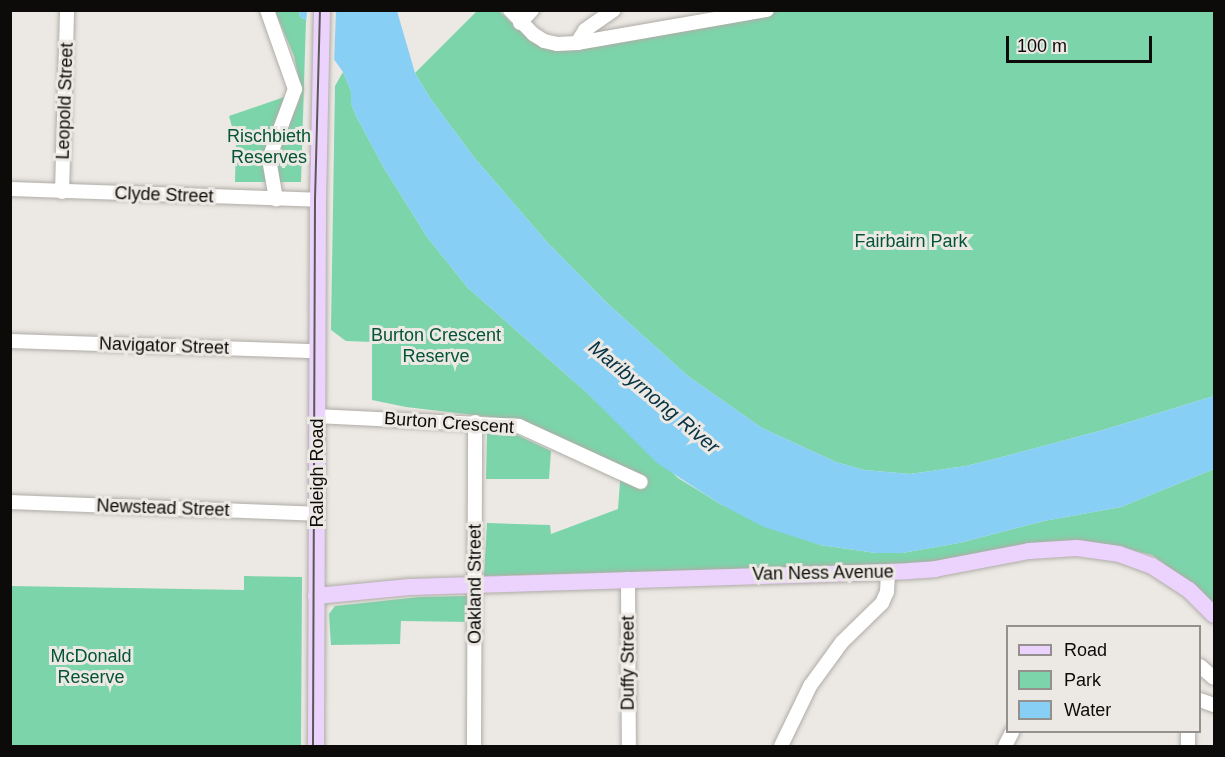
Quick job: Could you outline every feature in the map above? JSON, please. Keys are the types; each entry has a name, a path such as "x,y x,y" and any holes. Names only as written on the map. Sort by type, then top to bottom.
{"main road":[{"name":"Raleigh Road","path":"315,747 318,200 322,10"},
{"name":"Van Ness Avenue","path":"316,591 892,572 935,569 1042,549 1099,550 1152,566 1189,590 1215,615"}],"street":[{"name":"Leopold Street","path":"62,192 67,10"},
{"path":"267,10 295,89 268,159 276,199"},
{"path":"510,10 520,23 544,41 577,43 767,10"},
{"path":"520,23 532,10"},
{"path":"577,43 585,30 614,10"},
{"name":"Clyde Street","path":"10,189 318,200"},
{"name":"Navigator Street","path":"10,341 317,351"},
{"name":"Burton Crescent","path":"317,416 475,422 519,426 641,482"},
{"name":"Oakland Street","path":"474,747 475,422"},
{"name":"Newstead Street","path":"10,502 316,514"},
{"path":"782,747 810,686 842,642 882,603 892,572"},
{"name":"Duffy Street","path":"628,579 629,747"},
{"path":"1201,667 1215,678"},
{"path":"1005,747 1012,733"}],"green space":[{"name":"Rischbieth Reserves","path":"275,11 299,11 300,17 306,20 301,182 235,182 236,141 229,116 287,96 295,110 299,101 300,85 294,56"},
{"name":"Fairbairn Park","path":"477,11 499,11 531,41 542,45 764,11 1214,11 1214,396 1103,430 998,458 966,466 910,474 864,470 836,462 762,428 688,376 608,304 547,242 473,156 430,98 415,73"},
{"name":"Burton Crescent Reserve","path":"343,72 351,91 351,103 356,116 384,168 427,237 468,288 586,392 678,478 720,504 820,545 876,553 902,553 959,543 1044,521 1121,507 1214,469 1214,605 1202,591 1152,555 1107,544 910,566 484,576 487,523 550,525 551,534 618,509 621,468 516,420 406,407 372,400 372,342 346,341 331,330 335,86"},
{"path":"487,434 515,434 551,451 549,479 486,479"},
{"name":"McDonald Reserve","path":"244,576 302,577 301,746 11,746 11,586 244,590"},
{"path":"469,596 469,622 401,621 400,644 331,645 329,614 335,606 419,597"}],"water":[{"name":"Maribyrnong River","path":"299,11 397,11 415,73 430,98 473,156 547,242 608,304 688,376 762,428 836,462 864,470 910,474 966,466 998,458 1103,430 1214,396 1214,469 1121,507 1044,521 959,543 902,553 876,553 820,545 764,527 720,504 657,463 586,392 468,288 427,237 384,168 356,116 351,103 351,91 343,72 306,20 300,17"}],"pier":[{"path":"307,11 336,11 334,65 306,25"}],"tram line":[{"path":"313,746 315,200 320,10"}]}
